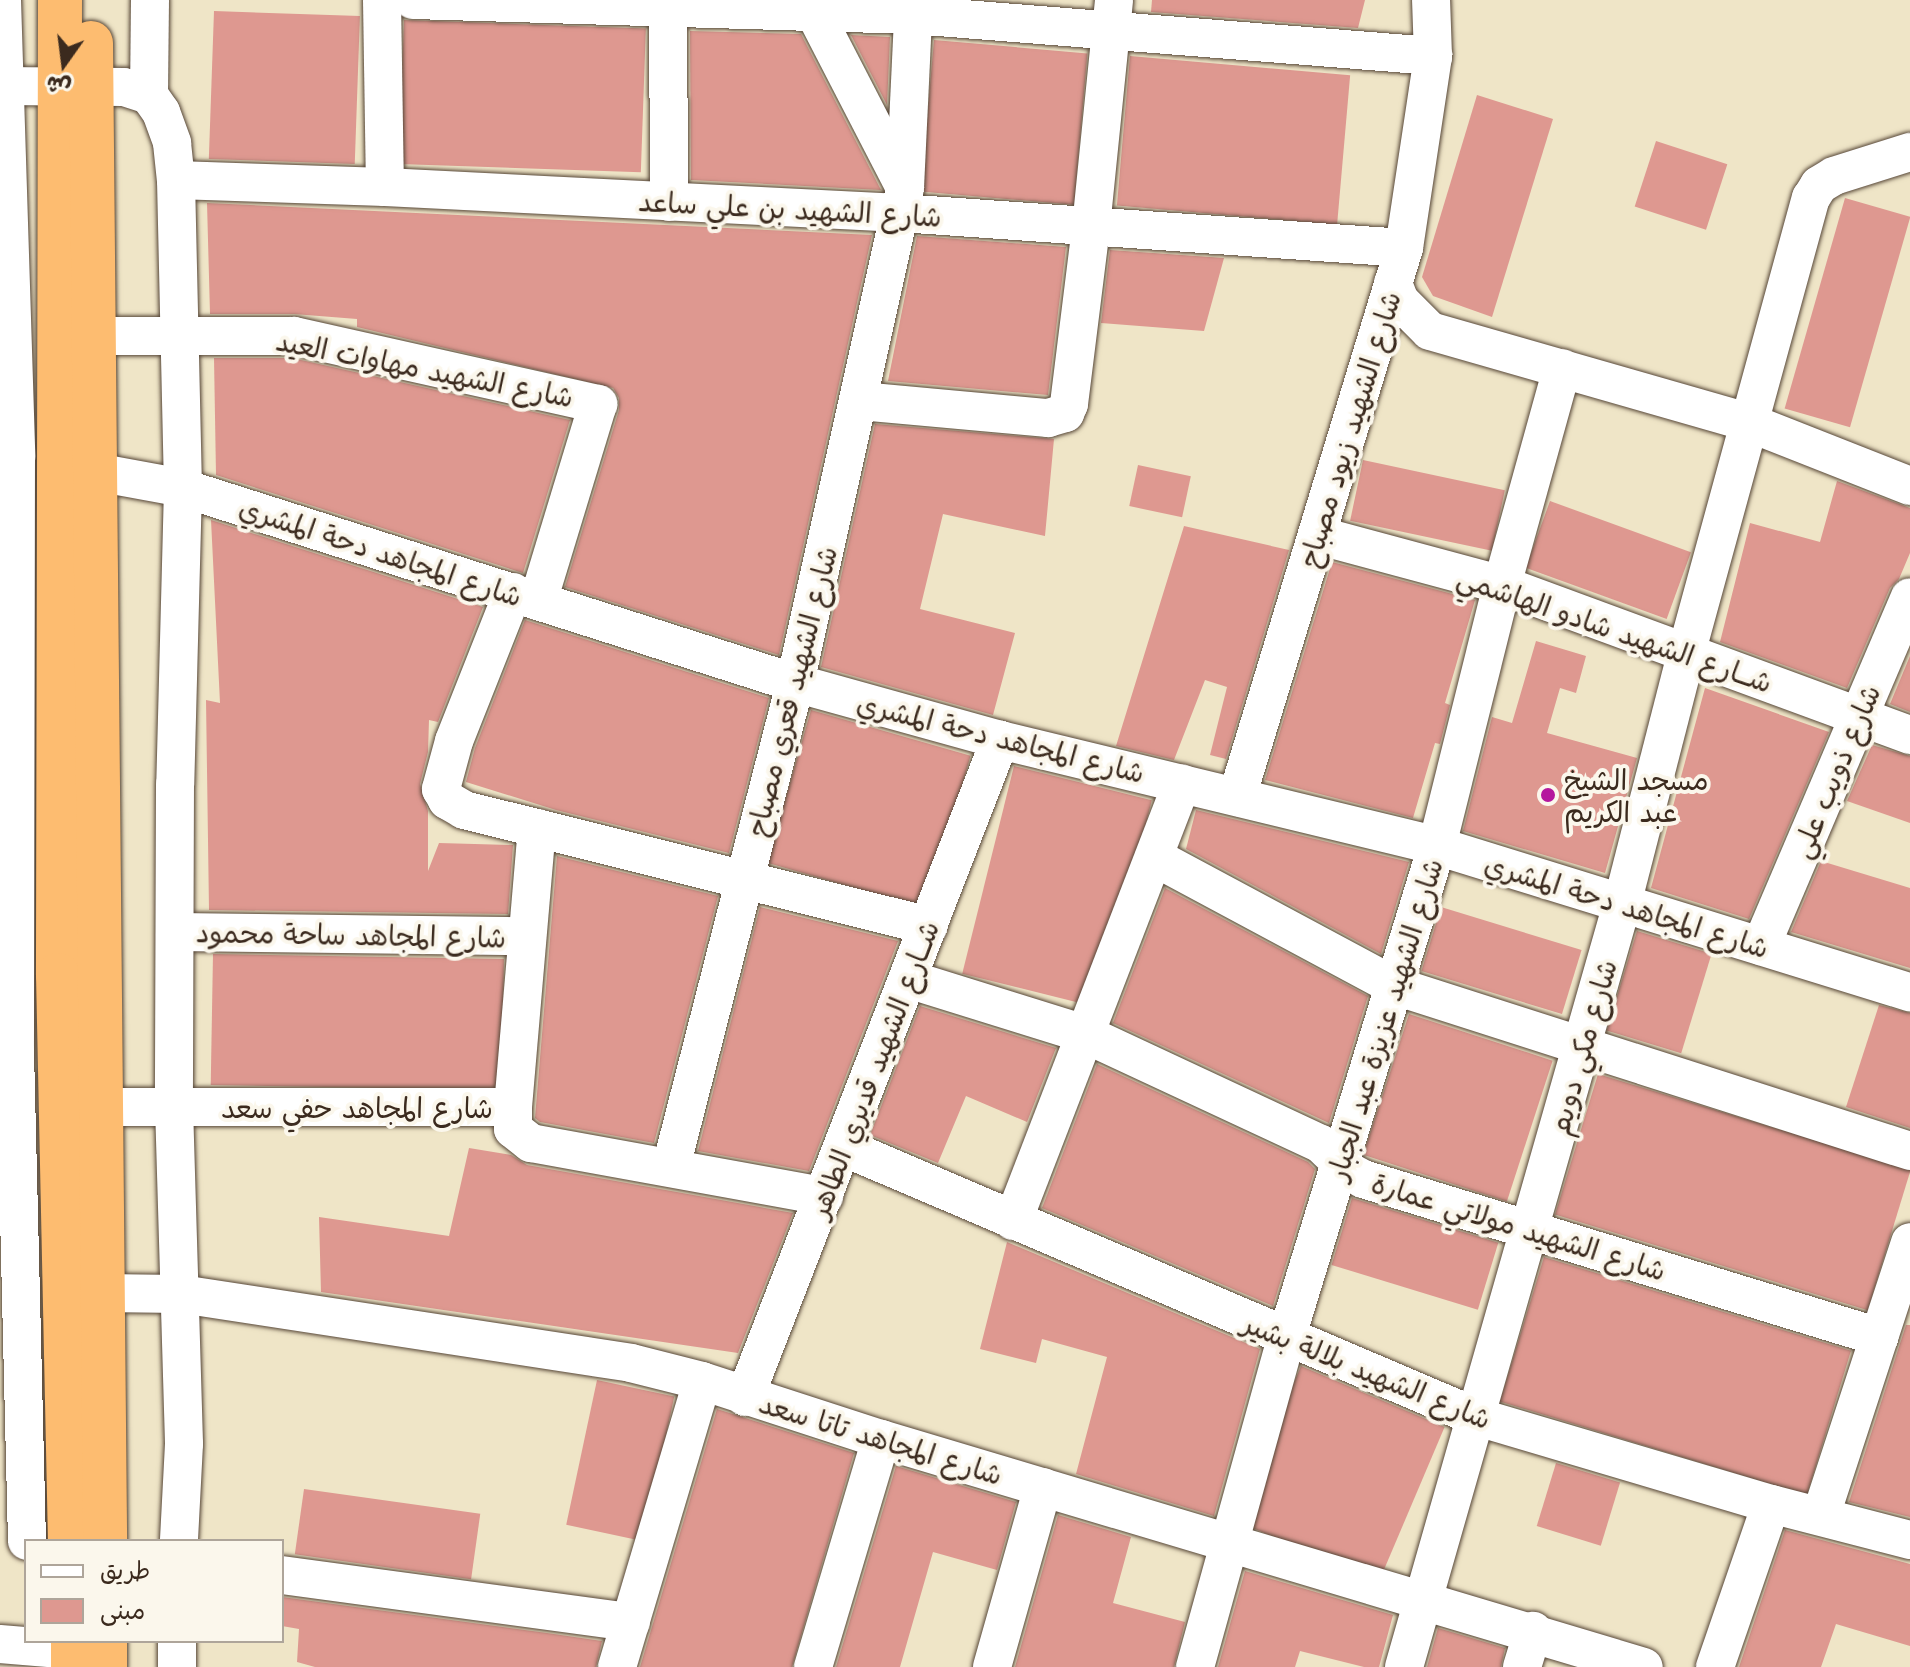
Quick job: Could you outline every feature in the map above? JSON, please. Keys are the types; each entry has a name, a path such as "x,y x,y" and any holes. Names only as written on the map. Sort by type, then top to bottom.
{"highway":[{"path":"60,0 76,86 94,336 96,472 79,1048 70,1539"},
{"path":"90,0 76,86 60,640 58,975 98,1107 105,1539"}],"street":[{"path":"2,0 16,457 7,637 7,1051 27,1539"},
{"path":"150,0 149,95 161,112 172,143 176,180 183,488 176,674 174,1106 184,1444 179,1539"},
{"path":"382,0 385,187"},
{"path":"413,0 811,5 1113,15 1433,56"},
{"name":"شارع الشهيد زيود مصباح","path":"1237,797 1404,248 1433,56 1431,0"},
{"path":"668,5 669,202"},
{"path":"811,5 902,201"},
{"name":"شارع الشهيد قعري مصباح","path":"671,1167 795,683 902,201 914,8"},
{"path":"860,401 1048,418 1065,413 1069,404 1091,227 1113,15"},
{"path":"3,86 124,87 149,95"},
{"name":"شارع مكي دويم","path":"1404,1667 1622,904 1686,654 1811,198 1819,185 1834,176 1910,152"},
{"name":"شارع الشهيد بن علي ساعد","path":"176,180 669,202 902,201 1091,227 1404,248"},
{"path":"1393,283 1408,311 1430,331 1750,423 1910,486"},
{"name":"شارع الشهيد مهاوات العيد","path":"94,336 294,336 598,404 526,596"},
{"name":"شارع الشهيد عزيزة عبد الجبار","path":"1195,1667 1286,1339 1437,846 1502,585 1562,368"},
{"name":"شارع المجاهد دحة المشري","path":"96,472 183,488 795,683 1000,740 1437,846 1910,992"},
{"name":"شــارع الشهيد شادو الهاشمي","path":"1317,535 1502,585 1910,735"},
{"path":"526,596 454,741 441,789 447,800 464,810 929,926"},
{"name":"شارع ذويب علي","path":"1761,946 1910,597"},
{"path":"7,637 60,640"},
{"name":"شــارع الشهيد قديري الطاهر","path":"745,1397 1000,740"},
{"path":"1013,1221 1182,783"},
{"path":"513,1107 537,828"},
{"path":"1154,857 1395,986 1910,1151"},
{"name":"شارع المجاهد ساحة محمود","path":"175,932 527,936"},
{"name":"شارع الشهيد مولاتي عمارة","path":"908,979 1085,1034 1321,1144 1340,1164 1363,1179 1529,1227 1879,1337"},
{"path":"7,1051 79,1048"},
{"name":"شارع المجاهد حفي سعد","path":"98,1107 513,1107 513,1129 531,1143 824,1196"},
{"name":"شارع الشهيد بلالة بشير","path":"843,1147 1286,1339 1474,1416 1771,1504 1910,1540"},
{"path":"1821,1515 1910,1242"},
{"name":"شارع المجاهد تاتا سعد","path":"101,1293 181,1294 631,1363 702,1381 881,1439 1533,1631 1644,1667"},
{"path":"617,1667 702,1381"},
{"path":"813,1667 881,1439"},
{"path":"992,1667 1043,1487"},
{"path":"1715,1667 1771,1504"},
{"path":"284,1575 631,1622"},
{"path":"1522,1667 1533,1631"},
{"path":"177,1643 177,1667"}],"building":[{"path":"1152,0 1365,0 1358,28 1151,12"},
{"path":"214,11 360,16 355,164 209,159"},
{"path":"404,20 646,28 641,172 399,164"},
{"path":"690,31 801,34 881,190 691,180"},
{"path":"851,35 890,37 887,105"},
{"path":"934,40 1087,53 1074,205 921,191"},
{"path":"1130,56 1350,75 1337,225 1117,205"},
{"path":"1477,95 1553,119 1492,317 1433,296 1422,277"},
{"path":"1656,141 1727,164 1706,230 1635,207"},
{"path":"1845,198 1910,217 1850,427 1785,409"},
{"path":"207,203 872,235 779,655 565,587 619,410 619,398 613,388 357,327 357,319 294,314 210,314"},
{"path":"917,236 1066,247 1048,395 888,381"},
{"path":"1110,250 1224,258 1204,331 1101,323"},
{"path":"214,358 292,358 570,420 523,573 216,475"},
{"path":"875,424 1054,439 1045,536 943,514 920,609 1015,633 993,715 821,667"},
{"path":"1363,460 1505,490 1492,551 1350,521"},
{"path":"1138,465 1191,476 1182,517 1129,506"},
{"path":"1837,481 1910,508 1910,553 1899,579 1890,588 1847,688 1720,642 1750,523 1820,542"},
{"path":"1550,501 1691,552 1667,619 1526,568"},
{"path":"211,520 483,607 438,722 429,720 428,752 420,784 428,811 428,871 439,843 513,845 508,914 209,910 206,700 220,703"},
{"path":"1184,526 1289,550 1226,759 1210,755 1227,687 1205,680 1174,760 1116,746"},
{"path":"1332,562 1475,600 1445,703 1450,705 1440,744 1435,743 1413,818 1265,780"},
{"path":"525,620 769,698 729,853 556,810 466,782 475,748"},
{"name":"مسجد الشيخ عبد الكريم","path":"1536,641 1586,656 1576,693 1560,688 1547,733 1637,758 1605,873 1463,831 1492,717 1512,723"},
{"path":"1910,656 1910,712 1890,704"},
{"path":"1705,688 1829,732 1749,919 1651,888"},
{"path":"811,710 971,756 927,909 767,863"},
{"path":"1872,745 1910,756 1910,823 1847,801"},
{"path":"1014,766 1152,800 1100,1008 962,974"},
{"path":"1196,810 1409,862 1381,954 1186,849"},
{"path":"557,856 718,896 654,1143 540,1122 535,1118"},
{"path":"1821,861 1910,888 1910,968 1791,932"},
{"path":"1165,888 1368,996 1329,1123 1113,1023"},
{"path":"760,907 898,941 809,1171 698,1151"},
{"path":"1441,907 1582,950 1562,1014 1421,971"},
{"path":"1637,931 1712,954 1681,1053 1607,1030"},
{"path":"213,954 504,959 502,1090 211,1085"},
{"path":"1879,1005 1910,1013 1910,1128 1846,1107"},
{"path":"920,1006 1056,1048 1027,1122 966,1096 938,1163 870,1135"},
{"path":"1409,1014 1553,1061 1507,1201 1363,1155"},
{"path":"1097,1064 1308,1162 1315,1169 1273,1306 1042,1208"},
{"path":"1598,1074 1910,1169 1868,1310 1555,1215"},
{"path":"469,1148 511,1155 527,1165 793,1213 738,1353 321,1292 319,1217 449,1236"},
{"path":"1352,1198 1498,1243 1478,1310 1332,1265"},
{"path":"1007,1242 1260,1349 1214,1516 1076,1474 1107,1357 1042,1339 1036,1363 980,1349"},
{"path":"1544,1257 1851,1351 1807,1495 1500,1401"},
{"path":"1906,1325 1910,1325 1910,1517 1849,1502"},
{"path":"1301,1366 1445,1427 1379,1582 1235,1521"},
{"path":"597,1380 674,1396 644,1541 566,1525"},
{"path":"717,1409 854,1453 792,1667 640,1667"},
{"path":"1556,1463 1620,1483 1601,1546 1537,1526"},
{"path":"896,1466 1016,1502 997,1570 933,1552 900,1667 836,1667"},
{"path":"304,1489 480,1514 471,1579 295,1554"},
{"path":"1058,1515 1131,1537 1113,1603 1185,1622 1174,1667 1015,1667"},
{"path":"1785,1530 1910,1564 1910,1646 1836,1624 1821,1667 1739,1667"},
{"path":"1245,1571 1393,1615 1379,1667 1364,1667 1300,1651 1295,1667 1218,1667"},
{"path":"284,1597 602,1641 596,1667 315,1667 297,1662 299,1629 284,1626"},
{"path":"1438,1628 1505,1648 1501,1667 1427,1667"}],"place":[{"name":"مسجد الشيخ عبد الكريم","path":"1548,795"}]}
